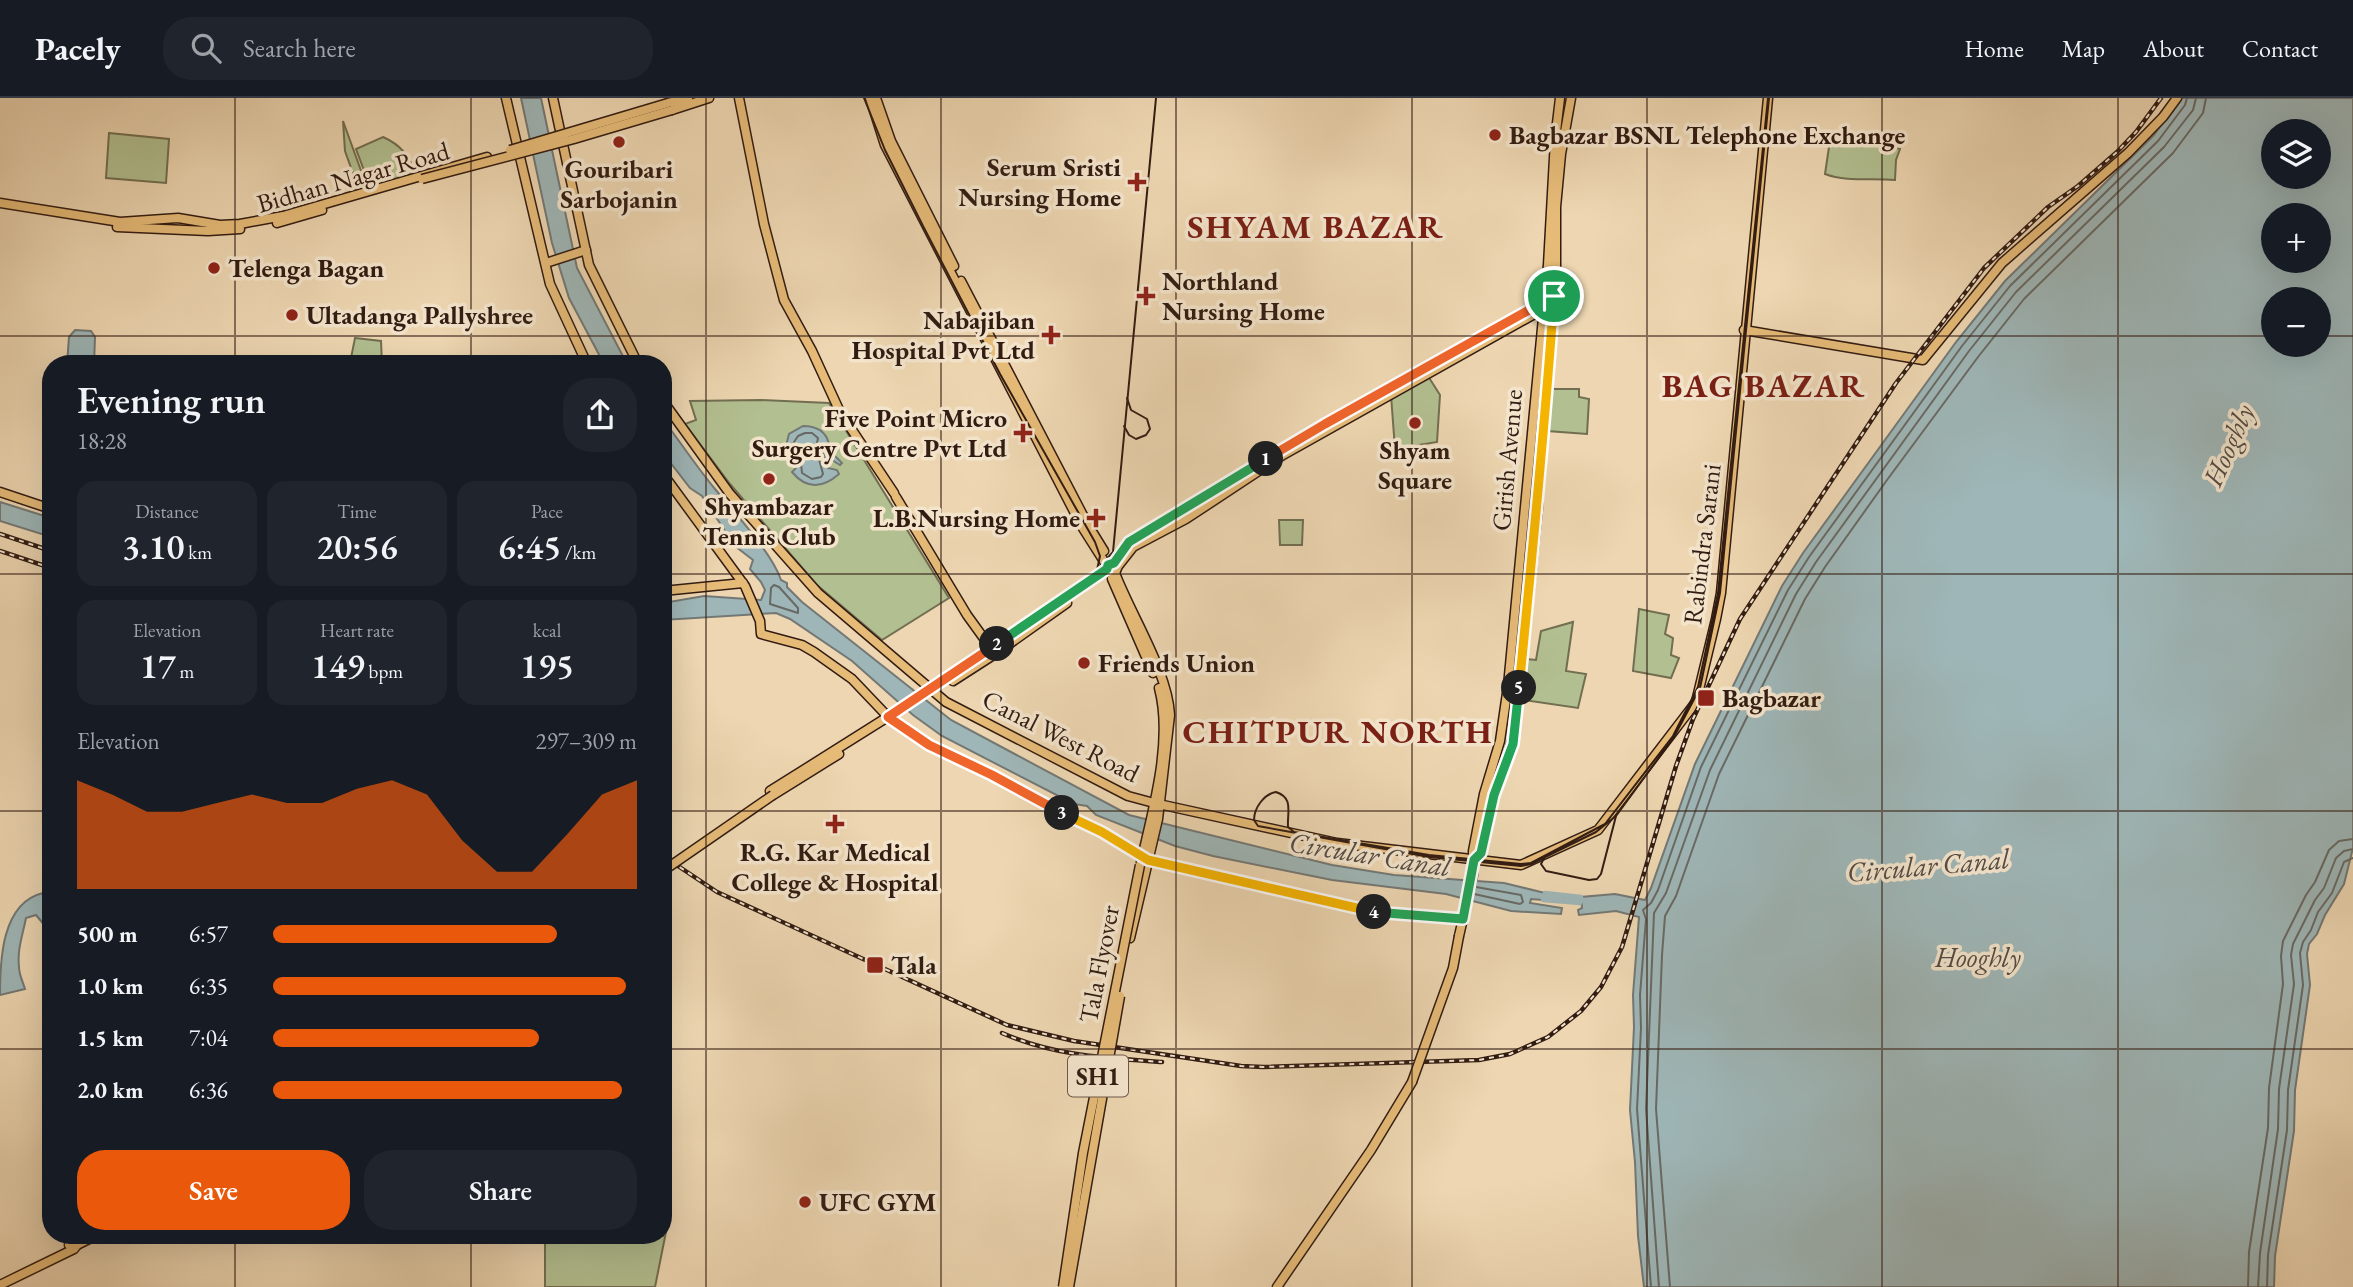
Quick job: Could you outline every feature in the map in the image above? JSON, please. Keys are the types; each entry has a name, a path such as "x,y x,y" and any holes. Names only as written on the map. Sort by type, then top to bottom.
{"main road":[{"path":"506,98 550,284 583,355"},
{"path":"553,98 584,251 634,355"},
{"path":"670,106 688,98"},
{"name":"Bidhan Nagar Road","path":"0,206 120,227 231,230 293,219 487,157 670,106 709,98"},
{"path":"739,98 763,221 784,300 812,351 840,412 895,495 967,615 993,651"},
{"name":"SH1","path":"870,98 885,145 930,233 1081,525 1111,568"},
{"name":"SH1","path":"876,98 891,141 1111,568 1154,676 1164,708 1163,737 1157,804 1144,862"},
{"path":"1549,303 1555,140 1560,98"},
{"path":"1474,860 1481,853 1494,795 1513,744 1516,724 1538,507 1549,303 1561,154 1571,98"},
{"name":"Rabindra Sarani","path":"1321,839 1521,865 1598,830 1696,702 1721,593 1768,98"},
{"path":"1744,330 1923,360 2002,263 2128,153 2163,117 2177,98"},
{"name":"Bidhan Nagar Road","path":"421,177 574,139 670,106"},
{"path":"547,263 584,251"},
{"path":"672,863 771,793 993,651 1111,568 1129,542 1325,424 1549,303"},
{"name":"Girish Avenue","path":"1277,1287 1406,1094 1452,968 1473,875 1473,851 1484,794 1500,741 1549,303"},
{"name":"Canal West Road","path":"672,413 730,494 818,593 931,692 946,702 1128,796 1321,839"},
{"path":"672,486 744,584 760,621 761,634 802,645 814,652 852,679 893,717 929,745 1102,832 1144,862 1377,912 1463,922"},
{"path":"0,492 42,506"},
{"path":"672,590 744,584"},
{"name":"Tala Flyover","path":"1069,1287 1144,862"},
{"name":"Tala Flyover","path":"1063,1287 1083,1153 1144,862"},
{"path":"0,1278 74,1245"},
{"path":"0,1284 74,1245"}],"green space":[{"path":"343,121 368,190 360,193 345,151"},
{"path":"109,133 169,139 166,183 106,178"},
{"path":"383,137 403,151 416,173 371,189 356,149"},
{"path":"1830,140 1882,144 1900,149 1896,160 1895,180 1850,179 1825,174"},
{"path":"355,338 381,341 382,355 352,355"},
{"path":"1428,376 1440,395 1437,442 1395,449 1391,395"},
{"path":"1538,389 1579,389 1579,397 1589,399 1587,434 1534,430"},
{"path":"690,401 829,403 949,598 882,640 817,585 730,484 685,424 696,420"},
{"path":"1279,520 1303,520 1302,545 1280,545"},
{"path":"1639,609 1669,615 1665,634 1673,638 1671,655 1679,658 1671,678 1633,671"},
{"path":"1573,622 1566,671 1586,674 1578,708 1511,698 1516,658 1536,660 1541,631"},
{"path":"545,1244 664,1244 655,1287 545,1287"}],"water":[{"path":"521,98 541,98 577,268 622,355 599,355 569,298 552,243"},
{"name":"Hooghly","path":"2182,98 2353,98 2353,848 2344,884 2309,944 2307,954 2310,985 2295,1090 2294,1131 2275,1256 2274,1287 1644,1287 1630,1110 1633,995 1639,917 1616,911 1579,915 1578,910 1582,908 1581,897 1615,894 1645,900 1695,764 1782,586 1956,342 2005,281 2153,136"},
{"path":"75,330 91,331 95,337 94,355 68,355 69,337"},
{"path":"803,426 817,428 826,436 829,444 822,446 826,461 834,455 842,463 840,465 832,460 828,464 828,468 837,470 839,474 827,482 809,484 792,472 796,468 793,454 789,455 787,442 789,434"},
{"path":"672,431 761,545 781,580 787,583 787,587 802,602 951,720 1129,815 1332,865 1394,875 1504,883 1545,893 1543,900 1531,899 1530,903 1562,908 1561,914 1511,911 1446,894 1332,880 1175,846 1096,815 1087,806 1074,804 942,736 913,715 852,661 790,619 776,613 672,619 672,601 704,596 761,600 765,590 750,569 753,560 735,546 702,496 690,488 672,465"},
{"path":"0,502 42,515 42,534 0,521"},
{"path":"42,893 42,922 36,915 26,918 20,948 20,973 25,989 0,995 6,935 11,921 29,899"}],"waterway":[{"name":"Circular Canal","path":"1545,893 1581,897 1580,903 1543,900 1545,893"},
{"name":"Circular Canal","path":"1542,897 1586,901"}],"tram line":[{"path":"864,98 885,150 923,226 1000,374 1095,542 1100,556 1097,570"},
{"path":"928,693 990,652 1094,573 1113,552 1156,98"},
{"path":"1768,98 1718,593 1698,687 1673,736 1605,824 1531,863 1429,855 1294,832 1288,827 1287,802 1276,792 1258,806 1254,815 1258,826 1429,857 1521,866 1531,864 1596,832 1616,816 1674,737 1700,688 1720,593 1769,98"},
{"path":"1124,426 1129,435 1136,439 1146,435 1150,429 1147,419 1131,410 1127,398"},
{"path":"1545,856 1541,864 1546,871 1589,880 1597,879 1601,874 1616,816"}],"railway":[{"path":"672,862 717,892 1007,1025 1074,1041 1263,1067 1479,1060 1510,1054 1548,1037 1581,1011 1601,987 1622,947 1676,766 1693,719 1740,619 1896,383 1984,268 2048,207 2078,186 2117,152 2161,98"},
{"path":"0,534 42,548"},
{"path":"0,551 42,565"},
{"path":"1002,1033 1061,1051 1162,1062"}],"place":[{"name":"Bagbazar BSNL Telephone Exchange","path":"1495,135"},
{"name":"Gouribari Sarbojanin","path":"619,142"},
{"name":"Serum Sristi Nursing Home","path":"1137,182"},
{"name":"Telenga Bagan","path":"214,268"},
{"name":"Northland Nursing Home","path":"1146,296"},
{"name":"Ultadanga Pallyshree","path":"292,315"},
{"name":"Nabajiban Hospital Pvt Ltd","path":"1051,335"},
{"name":"Shyam Square","path":"1415,423"},
{"name":"Five Point Micro Surgery Centre Pvt Ltd","path":"1023,433"},
{"name":"Shyambazar Tennis Club","path":"769,479"},
{"name":"L.B.Nursing Home","path":"1096,518"},
{"name":"Friends Union","path":"1084,663"},
{"name":"Bagbazar","path":"1706,698"},
{"name":"R.G. Kar Medical College & Hospital","path":"835,824"},
{"name":"Tala","path":"875,965"},
{"name":"UFC GYM","path":"805,1202"}],"district":[{"name":"SHYAM BAZAR","path":"1316,226"},
{"name":"BAG BAZAR","path":"1764,385"},
{"name":"CHITPUR NORTH","path":"1338,731"}],"route":[{"path":"1554,296 1539,457 1538,507 1516,724 1513,744 1494,795 1481,853 1474,860 1463,919 1377,912 1319,901 1148,860 1102,832 929,745 888,717 1107,569 1129,542 1325,424 1554,296"}]}
